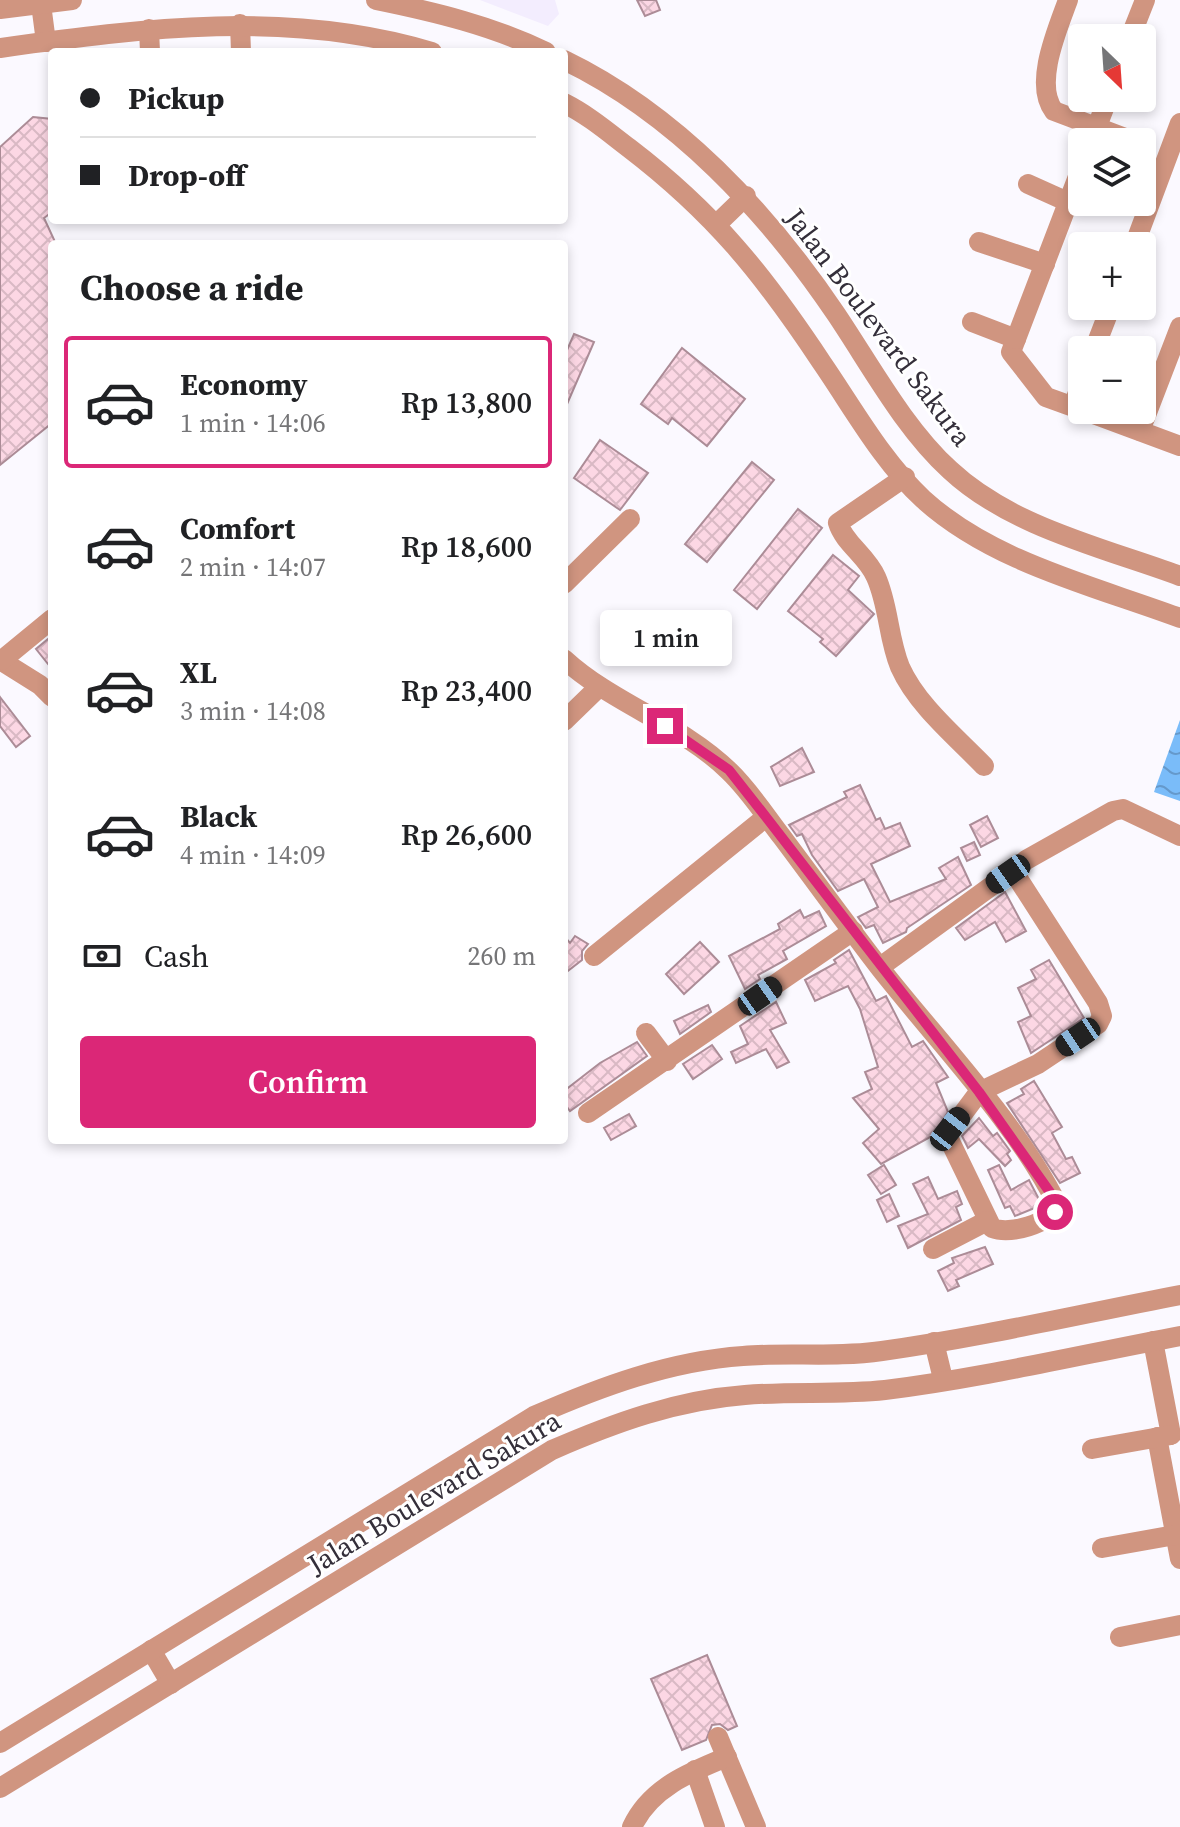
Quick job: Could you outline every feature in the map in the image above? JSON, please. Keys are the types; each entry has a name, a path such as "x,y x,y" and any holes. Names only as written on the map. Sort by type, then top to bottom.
{"street":[{"path":"0,9 72,0"},
{"path":"376,0 427,10 515,37 538,48"},
{"path":"1068,0 1048,55 1048,103 1054,111 1082,128"},
{"path":"1136,24 1145,0"},
{"path":"41,4 46,42"},
{"path":"0,48 149,29 240,24 332,31 413,48"},
{"path":"240,24 241,48"},
{"path":"149,29 150,48"},
{"name":"Jalan Boulevard Sakura","path":"568,62 603,79 746,196 804,267 909,422 949,470 996,505 1180,576"},
{"path":"568,107 582,112 656,169 718,223 773,290 878,446 923,498 977,539 1180,618"},
{"path":"1140,232 1174,156 1180,123"},
{"path":"1014,345 1068,202 1028,184"},
{"path":"718,223 746,196"},
{"path":"979,242 1045,264"},
{"path":"972,322 1014,345 1046,397 1068,405"},
{"path":"1140,431 1180,327"},
{"path":"1121,424 1180,446"},
{"path":"905,477 838,523 841,534 860,550 876,577 891,640 908,681 984,766"},
{"path":"568,580 630,519"},
{"path":"48,622 1,660 48,693"},
{"path":"568,662 599,687 641,709 729,770 766,817 979,1092 1058,1206 1050,1217 1010,1231 992,1228 987,1221 947,1135 979,1092 1038,1064 1098,1024 1102,1016 1098,1003 1012,873"},
{"path":"568,717 599,687"},
{"path":"880,967 1026,860 1113,811 1123,809 1180,836"},
{"path":"594,956 766,817"},
{"path":"588,1113 853,931"},
{"path":"646,1033 667,1061"},
{"path":"933,1249 987,1221"},
{"name":"Jalan Boulevard Sakura","path":"0,1743 534,1416 594,1390 663,1369 742,1356 822,1356 882,1351 1180,1295"},
{"name":"Jalan Boulevard Sakura","path":"0,1788 552,1450 607,1426 672,1406 745,1395 823,1395 887,1390 1180,1336"},
{"path":"1153,1341 1169,1435 1180,1559"},
{"path":"934,1342 943,1379"},
{"path":"1092,1449 1169,1435"},
{"path":"1102,1548 1178,1534"},
{"path":"1120,1637 1180,1625"},
{"path":"151,1650 171,1684"},
{"path":"718,1737 756,1827"},
{"path":"632,1827 639,1812 675,1779 727,1757"},
{"path":"695,1770 715,1827"}],"shaded area":[{"path":"480,0 555,0 559,14 548,26"}],"water":[{"path":"1180,720 1180,801 1154,792"}],"building":[{"path":"637,0 656,0 660,10 645,16"},
{"path":"33,117 48,119 48,215 44,218 54,240 48,240 48,426 0,465 0,147"},
{"path":"574,334 594,342 568,402 568,348"},
{"path":"682,348 745,399 707,446 672,418 668,424 641,404"},
{"path":"600,440 648,473 620,510 574,478"},
{"path":"752,462 774,480 707,562 685,544"},
{"path":"798,509 822,528 757,609 734,590"},
{"path":"833,555 859,576 848,590 874,614 836,656 820,642 823,639 788,611"},
{"path":"48,639 48,664 36,649"},
{"path":"0,697 30,736 16,747 0,726"},
{"path":"802,748 814,772 780,786 771,767"},
{"path":"860,785 876,820 880,818 885,829 900,823 910,846 871,864 890,902 946,879 939,868 958,857 971,885 907,928 906,932 883,943 874,925 866,928 858,917 878,907 864,879 838,891 812,855 802,834 797,836 789,825 847,797 844,792"},
{"path":"987,816 998,838 981,847 970,825"},
{"path":"974,842 980,855 967,861 961,848"},
{"path":"1005,892 1026,931 1006,942 995,922 965,940 956,928"},
{"path":"800,910 804,918 819,911 826,926 783,951 787,959 758,975 760,979 745,989 729,956 780,929 778,924"},
{"path":"575,936 588,944 582,951 582,960 568,971 568,941 570,943"},
{"path":"700,942 719,962 684,994 666,974"},
{"path":"849,950 876,1001 886,996 912,1047 923,1041 948,1077 936,1083 948,1112 934,1135 881,1164 863,1143 879,1129 853,1098 872,1089 865,1072 878,1067 860,1009 848,986 815,1001 805,980 836,963 834,960"},
{"path":"1049,960 1084,1018 1031,1053 1018,1022 1031,1016 1018,988 1036,979 1031,970"},
{"path":"776,1002 786,1023 770,1030 789,1062 777,1068 766,1049 736,1063 731,1052 748,1044 740,1026"},
{"path":"708,1005 711,1012 680,1034 674,1021"},
{"path":"637,1042 647,1056 570,1111 568,1088 600,1063"},
{"path":"712,1045 722,1059 693,1079 683,1064"},
{"path":"1034,1081 1062,1127 1052,1133 1066,1159 1072,1157 1080,1173 1060,1183 1007,1103 1024,1094 1021,1089"},
{"path":"629,1114 636,1126 611,1140 604,1128"},
{"path":"979,1118 993,1136 997,1133 1010,1151 1007,1154 1011,1160 1005,1166 979,1139 968,1148 962,1136"},
{"path":"884,1165 896,1185 881,1194 868,1175"},
{"path":"999,1165 1011,1190 1029,1180 1042,1205 1015,1216 1010,1206 1005,1208 988,1170"},
{"path":"928,1177 938,1199 957,1191 962,1204 956,1207 961,1220 908,1248 898,1226 928,1214 913,1184"},
{"path":"889,1194 899,1216 887,1222 877,1200"},
{"path":"985,1247 993,1264 956,1280 959,1286 948,1291 938,1271 954,1263 952,1258"},
{"path":"707,1655 737,1726 728,1730 720,1724 712,1725 706,1740 682,1750 651,1679"}],"route":[{"path":"665,726 729,770 1015,1139 1054,1198 1058,1206 1055,1212"}]}
